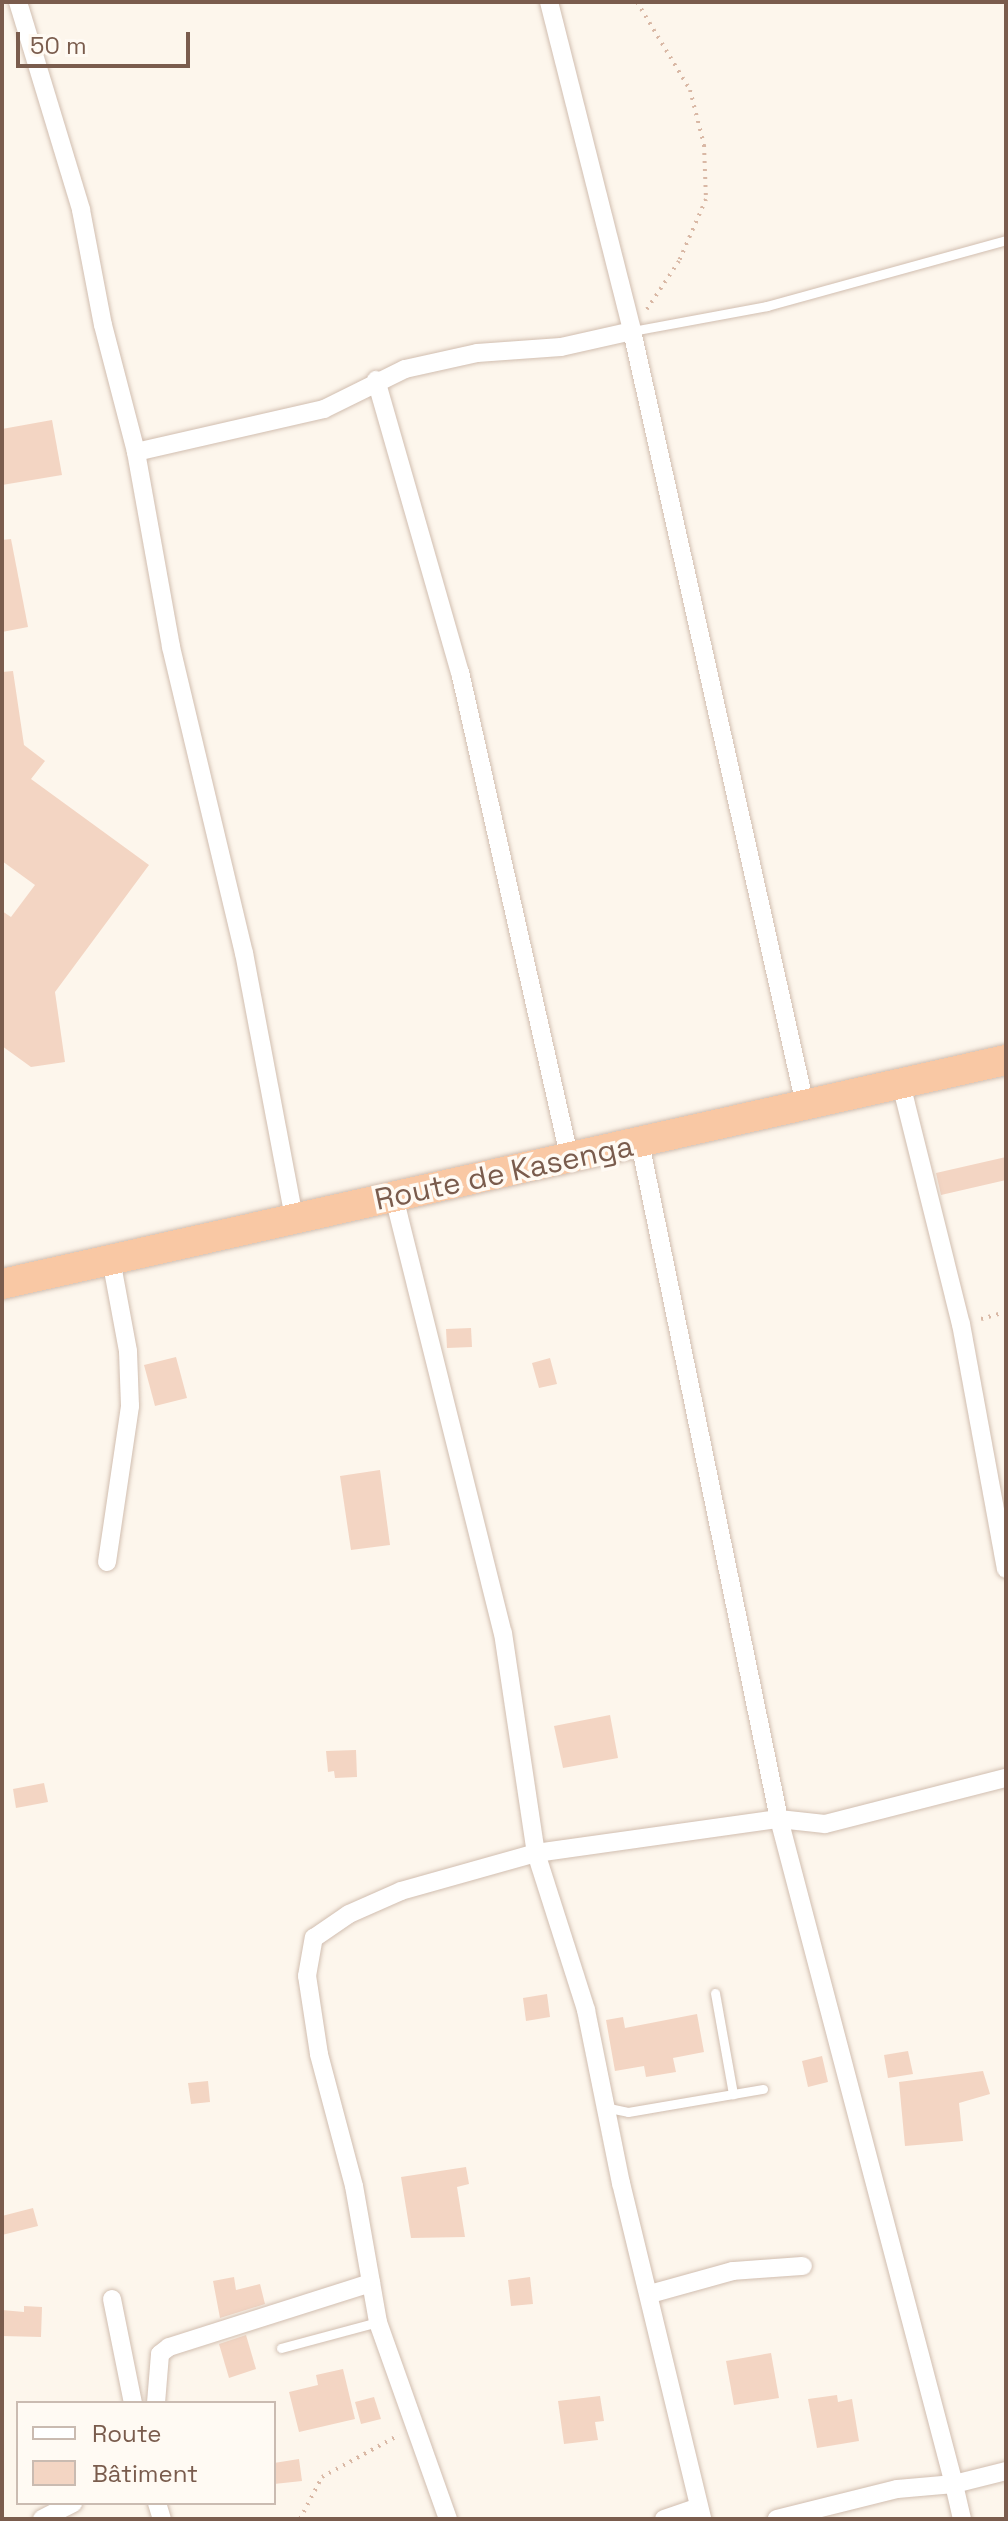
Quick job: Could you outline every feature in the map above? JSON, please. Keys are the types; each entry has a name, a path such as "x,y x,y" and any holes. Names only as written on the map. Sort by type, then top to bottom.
{"highway":[{"name":"Route de Kasenga","path":"2,1284 1006,1060"}],"street":[{"path":"18,2 75,183 106,340 136,452 171,647 244,953 294,1218"},
{"path":"549,2 632,331 805,1105"},
{"path":"136,452 324,409 376,380 477,353 561,347 632,331"},
{"path":"376,380 460,672 570,1159"},
{"path":"901,1084 961,1324 1006,1569"},
{"path":"640,1143 779,1819 962,2519"},
{"path":"394,1197 503,1633 536,1853 586,2010 609,2108 621,2183 691,2463 699,2514 664,2519"},
{"path":"107,1562 130,1406 128,1351 111,1259"},
{"path":"448,2519 378,2322 354,2186 319,2054 307,1976 314,1938 349,1914 401,1891 536,1853 779,1819 825,1824 1006,1778"},
{"path":"650,2294 733,2271 803,2266"},
{"path":"156,2401 160,2354 169,2347 371,2283"},
{"path":"112,2299 133,2401"},
{"path":"777,2519 897,2489 954,2484 1006,2471"},
{"path":"42,2519 69,2505"}],"lane":[{"path":"632,331 809,296 1006,240"},
{"path":"715,1993 733,2094"},
{"path":"609,2108 628,2112 763,2089"},
{"path":"281,2348 378,2322"}],"path":[{"path":"632,331 679,261 706,199 704,145 695,104 637,2"},
{"path":"961,1324 1006,1312"},
{"path":"300,2519 322,2477 415,2426"}],"building":[{"path":"52,420 62,475 2,485 2,429"},
{"path":"11,539 28,627 2,632 2,540"},
{"path":"13,671 24,745 45,761 31,779 149,865 55,992 65,1062 31,1067 2,1046 2,911 11,917 35,885 2,861 2,672"},
{"path":"1006,1157 1006,1180 941,1195 936,1173"},
{"path":"471,1328 472,1347 447,1348 446,1329"},
{"path":"176,1357 187,1398 155,1406 144,1365"},
{"path":"550,1358 557,1384 539,1388 532,1363"},
{"path":"380,1470 390,1545 351,1550 340,1476"},
{"path":"610,1715 618,1758 563,1768 554,1726"},
{"path":"356,1750 357,1777 335,1778 334,1771 328,1772 326,1751"},
{"path":"44,1783 48,1802 16,1808 13,1789"},
{"path":"547,1994 550,2017 526,2021 523,1998"},
{"path":"697,2014 704,2052 673,2058 676,2072 646,2077 644,2066 615,2071 606,2020 623,2017 625,2028"},
{"path":"908,2051 913,2074 888,2078 884,2055"},
{"path":"822,2056 828,2082 808,2087 802,2061"},
{"path":"983,2071 990,2094 959,2103 963,2141 905,2146 899,2082"},
{"path":"208,2081 210,2102 191,2104 188,2083"},
{"path":"466,2167 469,2184 457,2187 465,2237 411,2238 401,2177"},
{"path":"33,2208 38,2226 2,2235 2,2216"},
{"path":"234,2277 236,2290 260,2284 265,2304 220,2318 213,2281"},
{"path":"530,2277 533,2304 511,2306 508,2280"},
{"path":"24,2306 42,2307 41,2337 2,2336 2,2310 24,2312"},
{"path":"246,2335 256,2369 229,2378 219,2344"},
{"path":"771,2353 779,2398 734,2405 726,2361"},
{"path":"343,2369 355,2419 299,2432 289,2392 318,2385 316,2375"},
{"path":"837,2395 838,2402 852,2399 859,2441 817,2448 808,2399"},
{"path":"600,2396 604,2421 595,2422 598,2440 564,2444 558,2401"},
{"path":"374,2397 381,2419 361,2424 355,2402"},
{"path":"299,2459 302,2481 276,2484 276,2463"}]}
